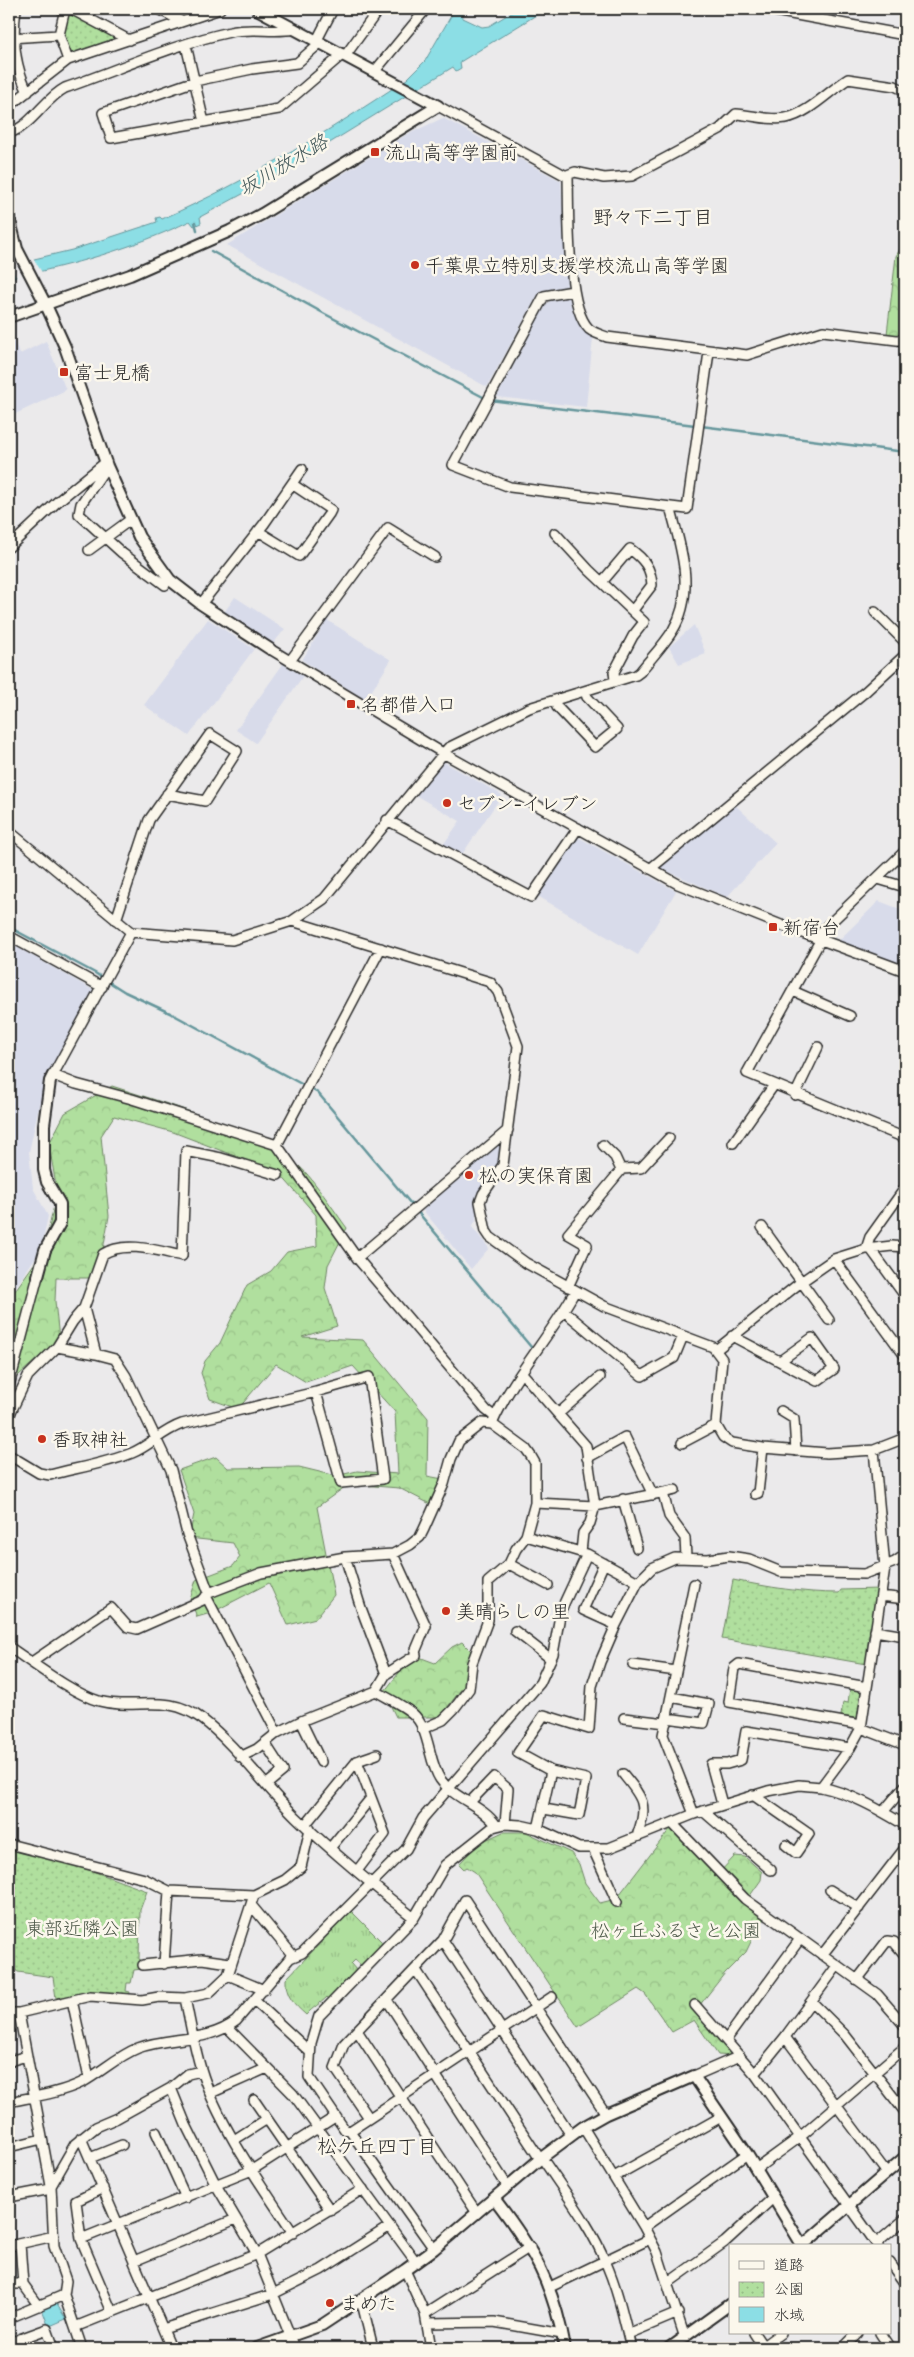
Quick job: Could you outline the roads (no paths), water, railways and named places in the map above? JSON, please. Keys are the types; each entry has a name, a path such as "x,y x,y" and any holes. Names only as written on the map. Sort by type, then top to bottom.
{"street":[{"path":"16,9 11,38 17,65 28,92"},
{"path":"64,9 59,35 68,60"},
{"path":"71,9 129,40"},
{"path":"159,9 181,21"},
{"path":"9,106 68,60 220,9"},
{"path":"257,9 567,175 575,172 604,178 632,176 720,129 736,114 760,118 786,118 801,112 848,79 895,86 905,90"},
{"path":"333,9 319,41 297,62 195,81 103,113 111,138 279,109 344,55 379,9"},
{"path":"379,74 426,9"},
{"path":"764,9 905,35"},
{"path":"9,133 21,128 61,90 186,45 232,31 278,32 295,29"},
{"path":"11,38 59,35"},
{"path":"186,45 204,122"},
{"path":"9,317 43,300 130,274 230,231 434,110 435,104"},
{"path":"567,175 573,291 583,320 589,329 598,334 709,352 747,355 823,331 905,341"},
{"path":"9,217 14,245 43,300 68,356 106,464 130,520 153,558 170,580 201,604 270,649 442,753 650,869 716,900 905,971"},
{"path":"573,291 544,296 453,465 510,487 687,509 709,352"},
{"path":"106,464 80,504 79,514 122,553 165,584"},
{"path":"9,547 69,492 106,464"},
{"path":"201,604 258,531 302,469"},
{"path":"258,531 299,556 331,510 292,484"},
{"path":"9,831 131,932 232,940 292,921 324,899 448,748 529,708 615,680 636,676 640,672 669,637 682,612 685,591 684,568 670,507"},
{"path":"89,550 130,520"},
{"path":"290,661 388,528 435,556"},
{"path":"555,533 644,622 633,636 614,672 615,680"},
{"path":"602,582 630,548 642,558 652,574 652,585 634,610"},
{"path":"875,612 905,642"},
{"path":"650,869 852,702 905,655"},
{"path":"555,701 557,707 594,747 616,729 587,697 585,691"},
{"path":"116,920 149,820 167,794 210,734 237,751 205,800 167,794"},
{"path":"387,820 531,897 578,828"},
{"path":"905,851 822,932 793,991 747,1073 795,1095 905,1138"},
{"path":"878,879 905,887"},
{"path":"292,921 486,979 498,992 518,1046 503,1165 486,1189 480,1202 486,1231 526,1263 571,1289 619,1313 709,1344 716,1350 722,1360 716,1425 723,1437 732,1443 763,1448 822,1453 874,1450 905,1438"},
{"path":"9,1386 45,1250 60,1223 60,1204 47,1182 44,1163 46,1111 50,1081 131,932"},
{"path":"9,936 103,985"},
{"path":"277,1145 380,948"},
{"path":"793,991 850,1016"},
{"path":"795,1095 818,1047"},
{"path":"53,1075 76,1084 132,1099 277,1145 357,1258 493,1420 532,1456 535,1463 535,1503 526,1536 516,1549 509,1564 488,1582 488,1620 472,1663 469,1689 443,1720 422,1729"},
{"path":"733,1143 774,1085"},
{"path":"357,1258 508,1130"},
{"path":"32,1662 111,1608 128,1627 137,1629 203,1600 208,1594 261,1573 345,1558 393,1554 420,1537 444,1484 459,1441 482,1423 493,1420 564,1311 587,1245 568,1234 621,1170 641,1168 669,1138"},
{"path":"603,1145 615,1157 621,1170"},
{"path":"9,1416 28,1376 57,1347 73,1321 84,1308 100,1257 108,1250 118,1248 138,1248 182,1256 186,1152 221,1158 278,1175"},
{"path":"905,1188 870,1237 868,1248 905,1296"},
{"path":"762,1227 829,1320"},
{"path":"716,1350 834,1258 868,1248 905,1247"},
{"path":"834,1258 905,1356"},
{"path":"84,1308 96,1354"},
{"path":"564,1311 642,1376 674,1358 683,1336"},
{"path":"732,1336 817,1381 834,1369 812,1338 780,1361"},
{"path":"57,1347 115,1359 126,1376 171,1470 187,1534 208,1594 277,1732"},
{"path":"9,2102 35,2097 81,2083 137,2048 162,2041 194,2038 228,2028 256,2001 290,1958 302,1952 406,1849 423,1818 540,1684 551,1659 561,1610 584,1553 583,1533 590,1522 595,1506 586,1446 522,1373"},
{"path":"9,1455 39,1473 50,1475 132,1453 153,1443 155,1438 166,1430 182,1424 316,1392 369,1377 383,1479 341,1483 316,1392"},
{"path":"558,1414 600,1377"},
{"path":"781,1411 794,1419 796,1451"},
{"path":"682,1442 716,1425"},
{"path":"587,1458 625,1437 669,1516 684,1538 686,1557"},
{"path":"755,1494 758,1493 763,1448"},
{"path":"821,1788 850,1748 861,1727 885,1566 874,1450"},
{"path":"535,1503 595,1506 675,1490"},
{"path":"623,1499 637,1548"},
{"path":"526,1536 584,1553 638,1582"},
{"path":"240,1757 265,1744 277,1732 376,1691 386,1674 416,1655 415,1652 426,1626 393,1554"},
{"path":"544,1809 579,1816 586,1779 551,1771 518,1753 544,1715 589,1729 592,1686 616,1625 638,1582 646,1572 663,1562 686,1557 708,1559 729,1556 749,1559 771,1569 790,1572 864,1574 905,1556"},
{"path":"345,1558 361,1608 386,1674"},
{"path":"604,1563 583,1610 616,1625"},
{"path":"509,1564 548,1585"},
{"path":"694,1584 663,1735 698,1812 771,1870"},
{"path":"881,1596 905,1599"},
{"path":"515,1631 551,1659"},
{"path":"875,1631 905,1636"},
{"path":"9,1647 97,1701 112,1704 153,1702 182,1708 202,1719 307,1827 414,1918"},
{"path":"9,1654 20,1655"},
{"path":"866,1687 739,1664 734,1668 729,1702 861,1727 905,1744"},
{"path":"633,1665 676,1670"},
{"path":"376,1691 413,1714 422,1729 440,1778 449,1789 500,1824 538,1829 579,1848 593,1850 609,1848 698,1812 790,1786 841,1791 905,1825"},
{"path":"624,1718 704,1723 709,1704 671,1697"},
{"path":"301,1721 321,1762"},
{"path":"722,1804 710,1764 727,1764 741,1760 746,1731 850,1748"},
{"path":"265,1744 283,1771 266,1785"},
{"path":"9,1844 145,1879 169,1891 254,1895 285,1880 301,1867 307,1827 357,1761 377,1754"},
{"path":"357,1761 385,1834 357,1871"},
{"path":"538,1829 551,1771"},
{"path":"623,1774 642,1800 644,1810 638,1833 639,1836"},
{"path":"434,2249 350,2131 345,2130 335,2117 309,2077 310,2052 319,2016 414,1918 446,1864 500,1824 508,1789 494,1776 470,1802"},
{"path":"883,1812 905,1786"},
{"path":"753,1795 809,1834 796,1852 786,1846"},
{"path":"331,1847 371,1798"},
{"path":"672,1823 745,1899 877,1994 905,2026"},
{"path":"822,1955 905,1848"},
{"path":"593,1850 617,1902"},
{"path":"830,1890 858,1908"},
{"path":"164,1964 169,1891"},
{"path":"9,2013 19,2013 72,2000 99,1996 142,2000 158,1997 185,1998 209,1993 228,1975 230,1962 254,1895"},
{"path":"369,2118 335,2068 344,2044 358,2032 443,1940 464,1900 606,2114"},
{"path":"251,1905 291,1953 290,1958"},
{"path":"726,2040 800,1939"},
{"path":"443,1940 571,2135"},
{"path":"857,1980 887,1941 894,1942 905,1956"},
{"path":"143,1965 202,1959 230,1962"},
{"path":"755,2074 838,1966"},
{"path":"416,1970 578,2213 606,2261 619,2299 631,2348"},
{"path":"228,1975 264,1990"},
{"path":"350,2131 552,1997"},
{"path":"185,1998 201,2071 211,2093 234,2140 293,2233"},
{"path":"72,2000 89,2078"},
{"path":"387,2000 508,2187"},
{"path":"256,2001 310,2052"},
{"path":"812,2002 845,2035 905,2112"},
{"path":"694,2005 755,2074 878,2244 905,2218"},
{"path":"19,2013 51,2187 54,2246 66,2281 64,2295 82,2348"},
{"path":"228,2028 293,2094 416,2262"},
{"path":"358,2032 477,2213"},
{"path":"785,2037 887,2173"},
{"path":"756,2169 800,2136 905,2047"},
{"path":"9,2061 27,2056"},
{"path":"257,2348 291,2338 322,2325 405,2270 434,2249 541,2158 582,2127 606,2114 740,2056"},
{"path":"211,2093 268,2068"},
{"path":"9,2197 51,2187 76,2144 96,2127 117,2118 171,2088 188,2074 201,2071"},
{"path":"694,2076 747,2154 773,2198 807,2244 905,2156"},
{"path":"171,2088 186,2125 216,2185 257,2254 295,2348"},
{"path":"254,2100 330,2210"},
{"path":"81,2240 252,2170 335,2117"},
{"path":"614,2177 722,2117"},
{"path":"234,2140 267,2120"},
{"path":"582,2127 650,2239 668,2282 685,2338"},
{"path":"156,2132 186,2198"},
{"path":"82,2138 171,2348"},
{"path":"9,2147 42,2140"},
{"path":"90,2158 122,2146"},
{"path":"644,2227 747,2154"},
{"path":"103,2188 76,2200 81,2240 112,2312"},
{"path":"75,2327 257,2254 363,2189"},
{"path":"494,2198 530,2247 550,2287 565,2348"},
{"path":"668,2282 725,2242 773,2198"},
{"path":"134,2261 236,2219"},
{"path":"163,2329 273,2294 321,2270 390,2226"},
{"path":"9,2246 54,2236"},
{"path":"550,2287 650,2239"},
{"path":"20,2244 23,2284 39,2306"},
{"path":"426,2318 530,2247"},
{"path":"892,2266 905,2282"},
{"path":"405,2270 426,2318 432,2348"},
{"path":"9,2284 23,2284"},
{"path":"9,2318 64,2295"},
{"path":"361,2299 373,2348"},
{"path":"671,2348 729,2305"},
{"path":"628,2334 678,2313"},
{"path":"426,2318 494,2322 562,2334"},
{"path":"9,2343 47,2329 54,2348"},
{"path":"755,2334 764,2347 780,2334"},
{"path":"843,2348 857,2334"},
{"path":"881,2334 890,2348"}],"water":[{"name":"坂川放水路","path":"455,9 464,9 463,18 482,27 489,26 517,9 546,9 460,62 461,68 456,71 453,67 276,176 200,217 201,223 194,226 190,221 124,248 55,268 9,278 9,265 72,250 157,222 156,218 160,217 162,219 226,188 318,136 407,79 425,61"},
{"path":"56,2303 66,2319 50,2326 42,2309"}],"waterway":[{"path":"195,222 197,230"},
{"path":"211,251 325,314 485,398"},
{"path":"490,400 695,425"},
{"path":"701,426 905,452"},
{"path":"9,927 95,973 125,992 172,1014 318,1093 531,1347"}],"place":[{"name":"流山高等学園前","path":"375,152"},
{"name":"千葉県立特別支援学校流山高等学園","path":"415,265"},
{"name":"富士見橋","path":"64,372"},
{"name":"名都借入口","path":"351,704"},
{"name":"セブン-イレブン","path":"447,803"},
{"name":"新宿台","path":"773,927"},
{"name":"松の実保育園","path":"469,1175"},
{"name":"香取神社","path":"42,1439"},
{"name":"美晴らしの里","path":"446,1611"},
{"name":"まめた","path":"330,2303"}],"district":[{"name":"野々下二丁目","path":"653,217"},
{"name":"松ケ丘四丁目","path":"377,2146"}],"park label":[{"name":"東部近隣公園","path":"82,1928"},
{"name":"松ヶ丘ふるさと公園","path":"676,1930"}]}
